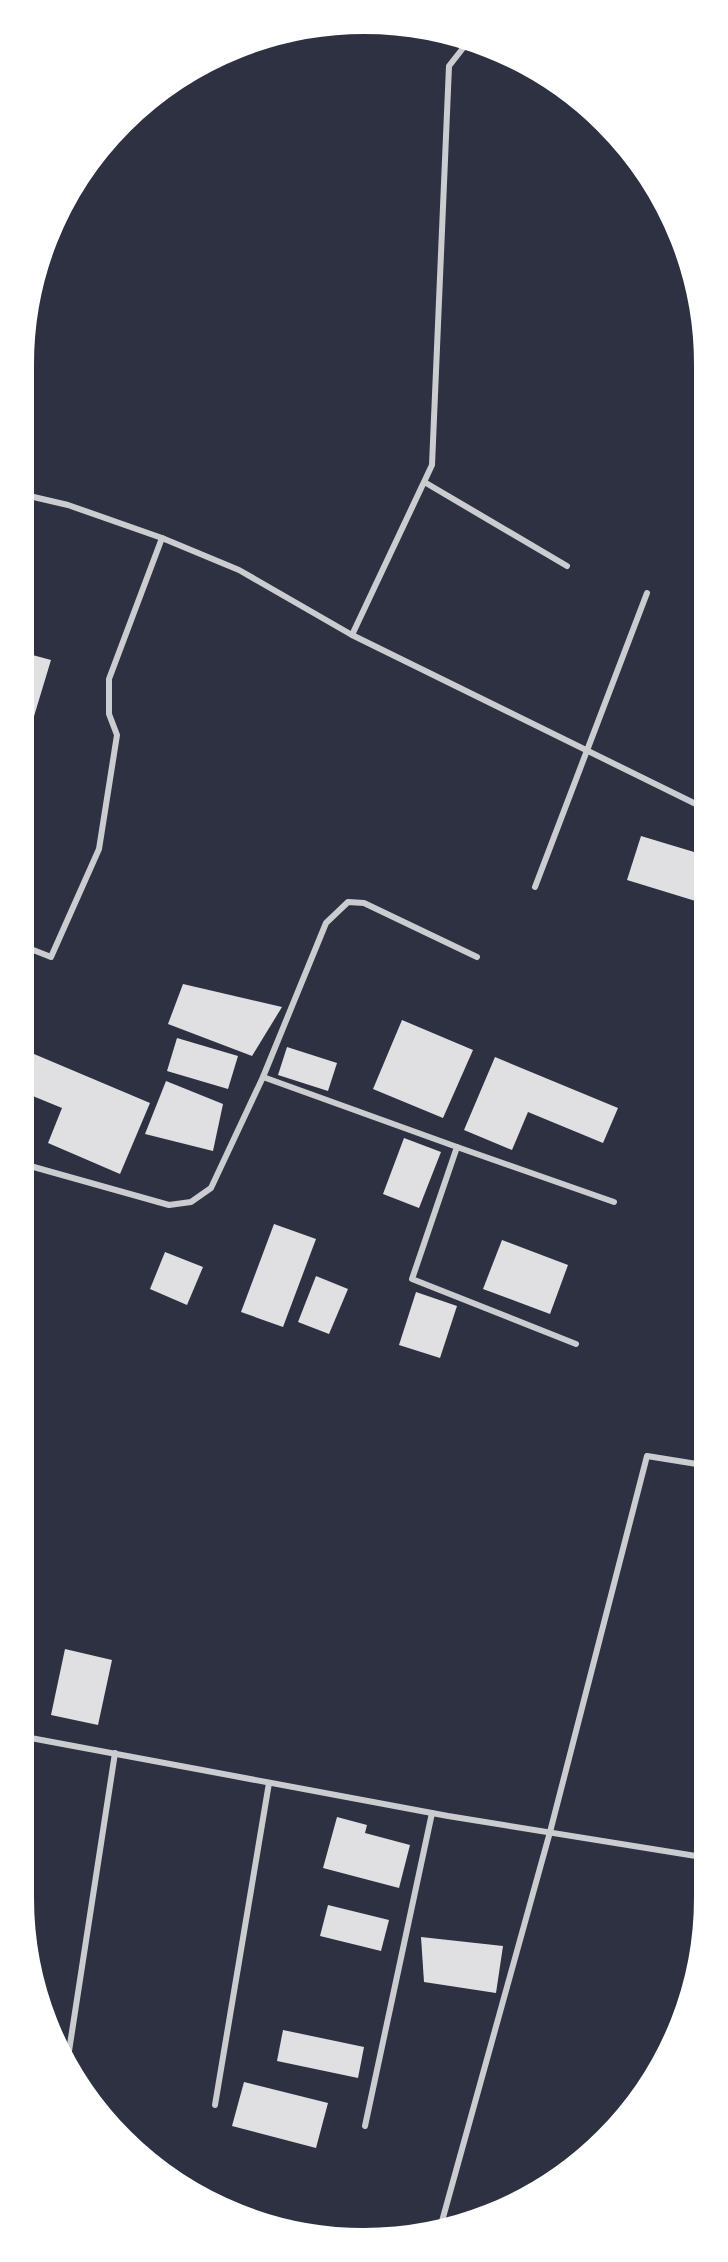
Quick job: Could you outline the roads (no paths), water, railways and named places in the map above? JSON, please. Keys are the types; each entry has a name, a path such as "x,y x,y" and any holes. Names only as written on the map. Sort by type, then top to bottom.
{"street":[{"path":"352,635 426,483 432,465 449,66 465,46"},
{"path":"426,483 567,566"},
{"path":"30,496 68,505 162,538 239,570 352,635 698,805"},
{"path":"30,948 51,957 99,849 117,735 109,714 109,679 162,538"},
{"path":"535,887 647,593"},
{"path":"30,1166 169,1205 191,1202 211,1188 263,1077 326,923 348,902 364,903 477,957"},
{"path":"263,1077 614,1202"},
{"path":"457,1147 412,1279 576,1344"},
{"path":"441,2223 550,1832 647,1456 698,1464"},
{"path":"30,1738 432,1813 698,1856"},
{"path":"69,2054 116,1753"},
{"path":"215,2105 269,1783"},
{"path":"365,2126 432,1813"}]}
